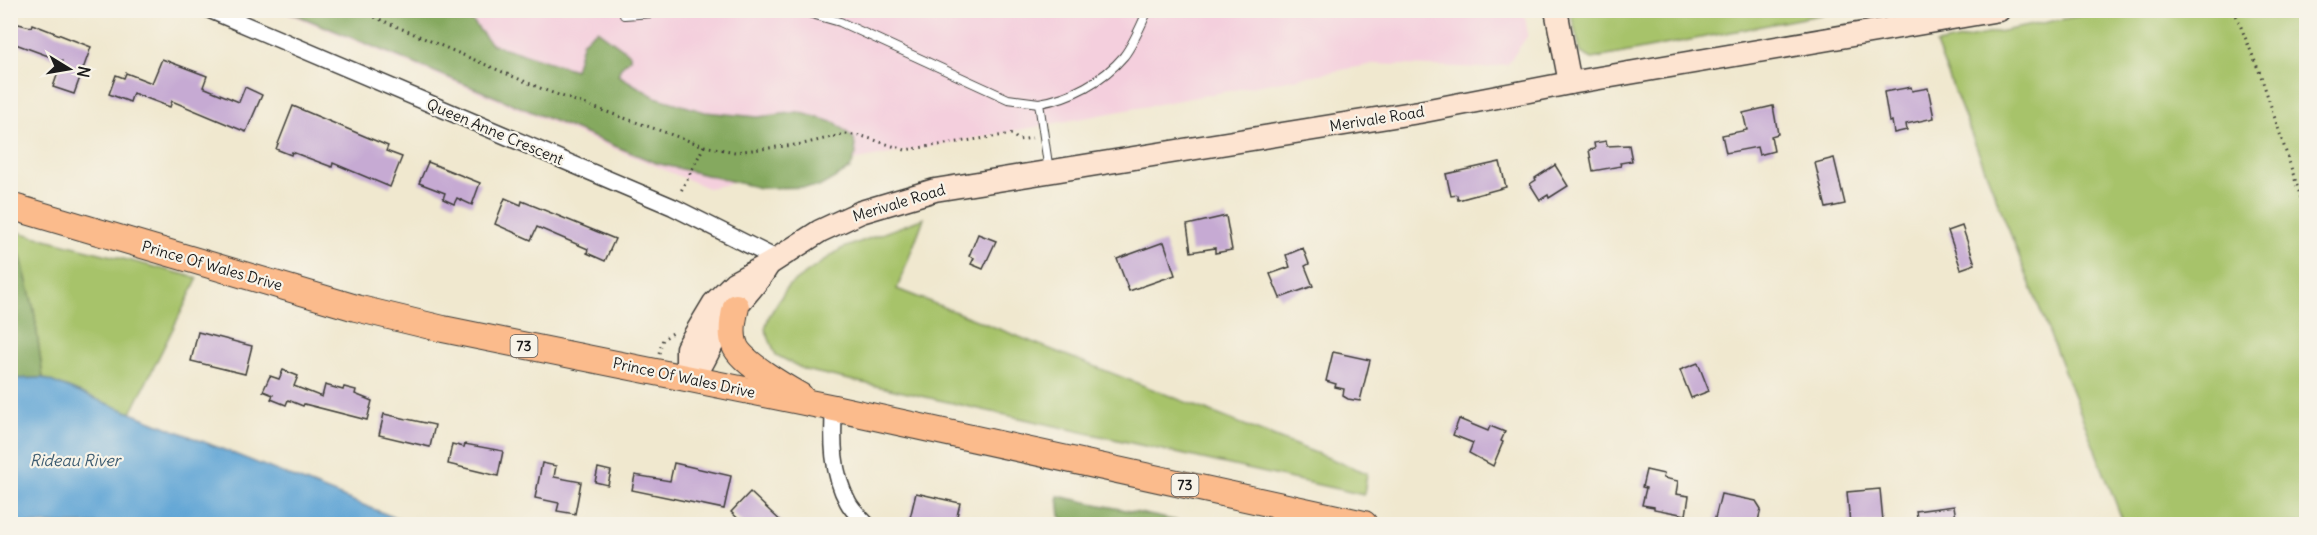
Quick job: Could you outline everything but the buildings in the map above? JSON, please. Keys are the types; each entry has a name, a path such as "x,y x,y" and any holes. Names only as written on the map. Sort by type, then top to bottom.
{"main road":[{"path":"1556,10 1570,83"},
{"name":"Merivale Road","path":"692,380 687,366 687,348 702,320 727,289 820,231 861,212 935,190 1419,112 1570,83 1999,10"},
{"name":"Prince Of Wales Drive","path":"10,206 356,308 443,329 826,407 1364,525"},
{"name":"Merivale Road","path":"692,380 703,364 720,329 773,262"},
{"path":"736,307 732,326 738,351 762,372 787,389 826,407"}],"street":[{"name":"Queen Anne Crescent","path":"210,10 673,207 773,262"},
{"path":"826,407 838,482 849,504 866,525"}],"lane":[{"path":"624,15 695,10"},
{"path":"798,10 840,22 1008,99 1039,103 1065,97 1108,72 1125,54 1148,10"},
{"path":"1039,103 1049,172"}],"path":[{"path":"358,10 547,91 704,146 735,152 803,144 845,134 862,136 905,150 1012,134 1018,140 1044,135"},
{"path":"2234,10 2260,76 2307,213"},
{"path":"673,207 704,146"}],"shaded area":[{"path":"1524,10 1528,35 1508,64 1486,68 1374,64 708,188 281,11"}],"green space":[{"path":"1570,10 1840,11 1592,59 1581,53"},
{"path":"2109,10 2306,11 2306,524 2124,524 1936,44"},
{"path":"287,11 390,11 405,16 408,11 464,11 491,44 575,70 583,41 597,30 630,54 630,59 621,67 618,75 655,97 705,112 758,117 798,112 836,123 854,139 856,154 850,169 819,187 760,188 656,163"},
{"path":"924,218 897,289 1367,473 1364,495 805,370 776,355 765,329 769,316 788,286 841,249"},
{"path":"10,230 198,278 131,413 43,378 34,310 20,254 11,247"},
{"path":"10,247 20,254 34,310 43,378 11,379"},
{"path":"1058,496 1192,524 1070,524 1060,516"}],"water":[{"name":"Rideau River","path":"43,378 411,524 11,524 11,379"}]}
